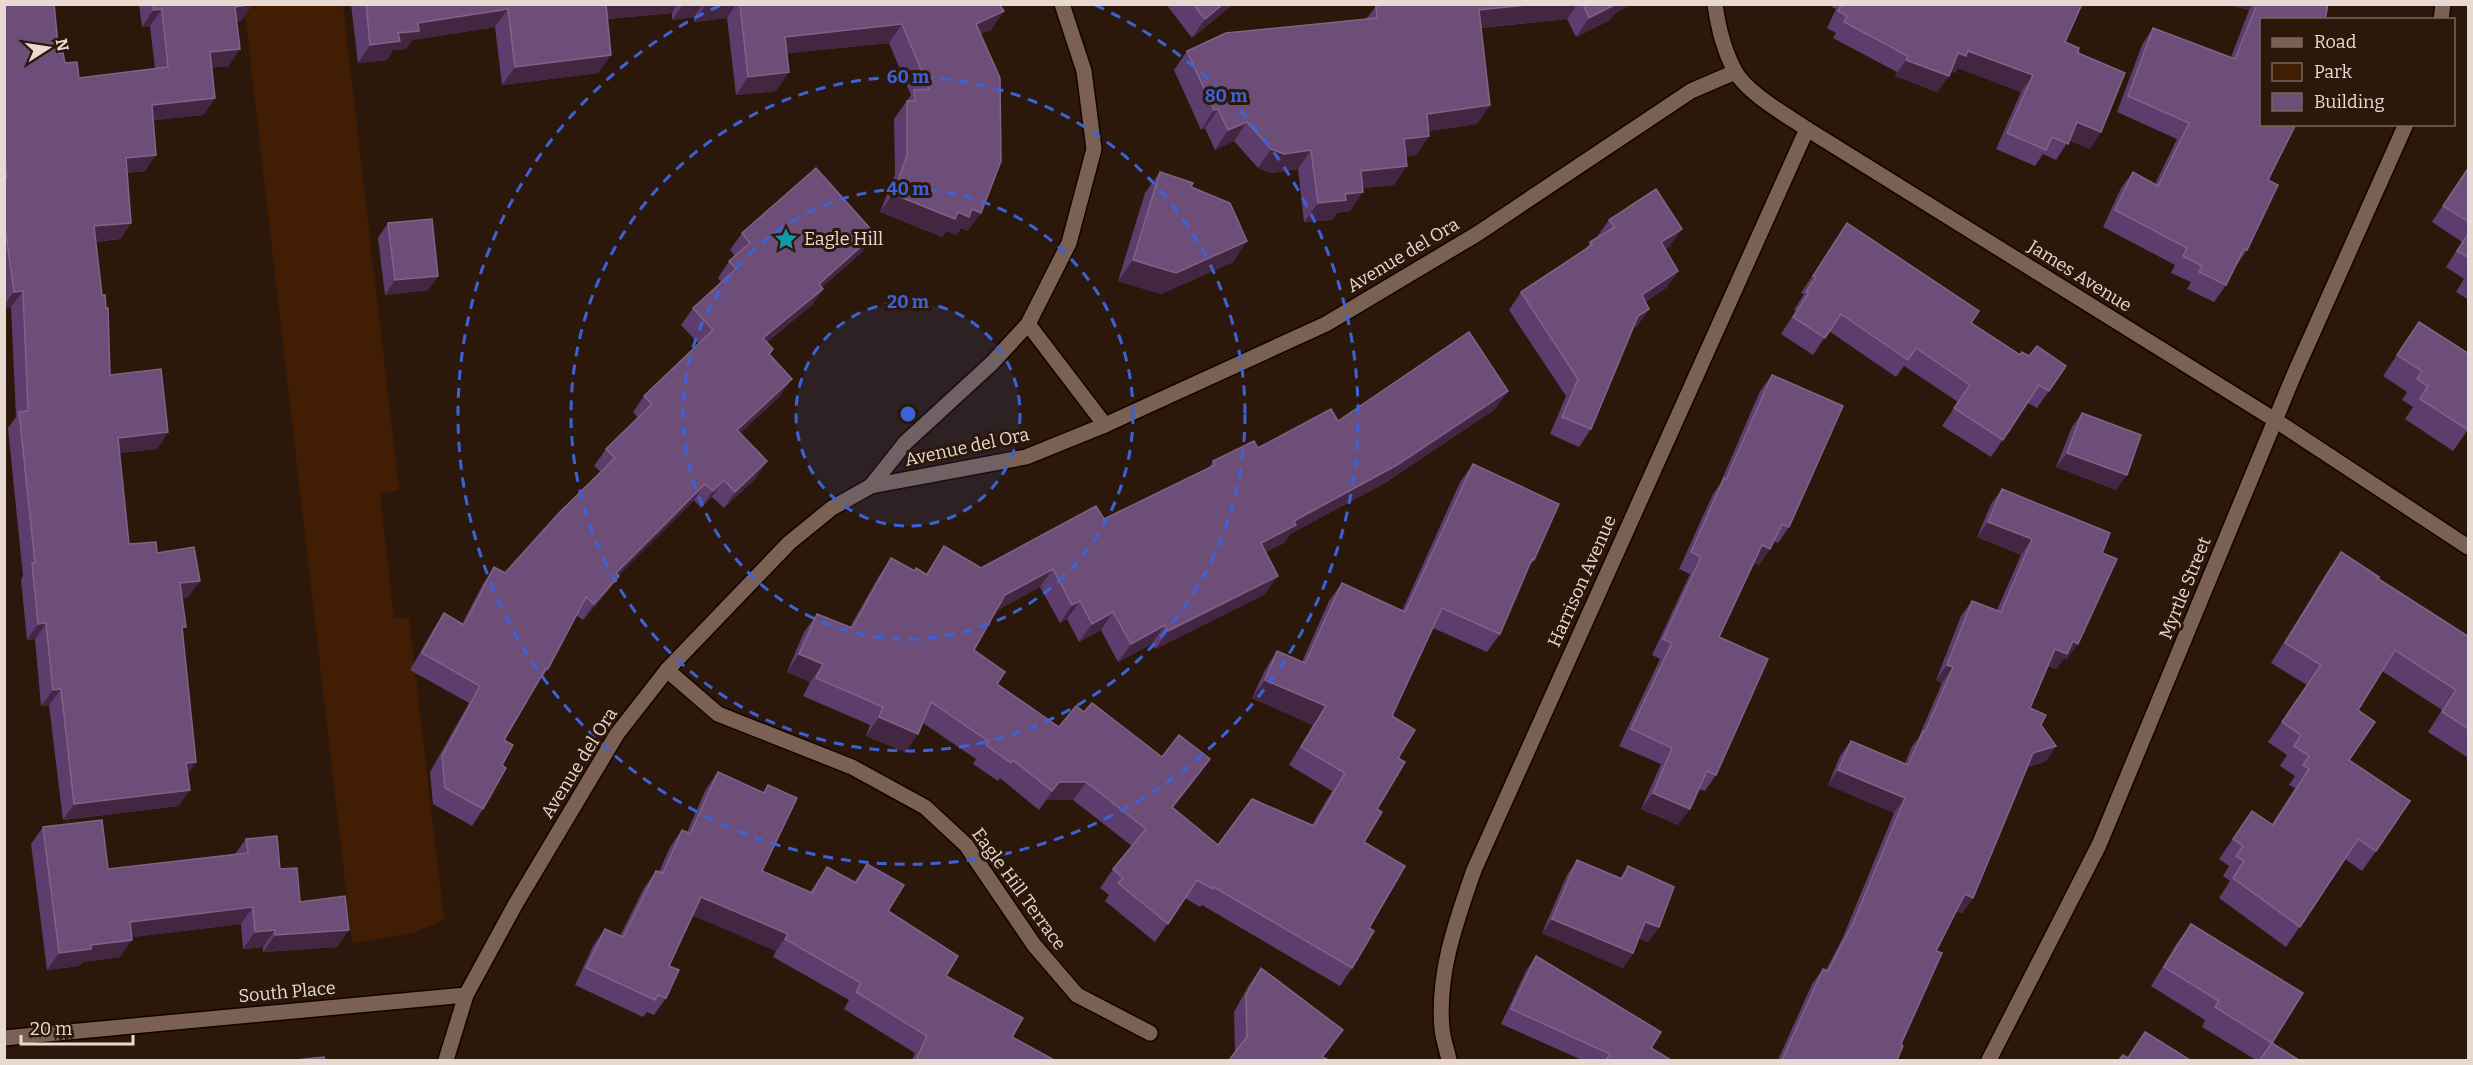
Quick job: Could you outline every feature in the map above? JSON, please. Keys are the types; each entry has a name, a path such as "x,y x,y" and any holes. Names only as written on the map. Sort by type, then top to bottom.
{"street":[{"path":"871,486 906,442 992,363 1028,324 1069,243 1094,149 1084,71 1062,4"},
{"name":"James Avenue","path":"1715,4 1717,24 1735,72 1760,97 1807,129 2275,420 2469,546"},
{"name":"Avenue del Ora","path":"446,1060 466,995 515,905 617,734 667,670 789,543 832,508 871,486 1026,457 1105,425 1326,324 1477,234 1691,90 1735,72"},
{"name":"Myrtle Street","path":"1989,1060 2099,845 2275,420 2405,126"},
{"name":"Harrison Avenue","path":"1449,1060 1442,1029 1443,992 1449,944 1474,870 1807,129"},
{"path":"1028,324 1105,425"},
{"name":"Eagle Hill Terrace","path":"667,670 718,714 852,767 924,807 966,845 1034,945 1077,995 1150,1033"},
{"name":"South Place","path":"4,1038 466,995"}],"green space":[{"path":"244,5 343,5 399,490 380,494 394,618 409,618 444,920 413,933 352,943"}],"building":[{"path":"4,4 54,4 59,54 63,53 65,63 77,62 79,78 168,67 162,9 153,10 153,4 252,4 235,7 240,49 210,52 215,98 152,105 156,155 126,158 131,223 94,226 102,295 105,295 106,309 108,308 110,375 161,369 168,432 118,438 129,544 156,542 157,553 194,547 200,581 180,583 186,627 182,627 196,762 186,763 190,790 74,804 61,689 53,690 46,623 38,624 32,563 35,563 19,412 28,411 23,291 14,292 4,220 4,177 7,177 4,154"},
{"path":"366,4 606,4 611,55 515,67 508,9 418,23 419,31 398,33 400,41 370,45"},
{"path":"740,4 999,4 1004,11 976,24 1000,78 1001,161 981,213 972,209 969,217 958,212 955,219 893,194 907,156 907,101 915,101 914,90 929,89 902,24 785,37 789,72 748,77"},
{"path":"1193,4 1223,4 1205,19"},
{"path":"1387,4 1535,4 1479,10 1490,105 1427,114 1429,136 1404,139 1407,166 1361,171 1363,192 1345,194 1346,200 1318,203 1311,150 1284,154 1271,149 1247,122 1228,130 1218,109 1214,110 1187,51 1226,33 1377,18 1376,6"},
{"path":"1583,4 1616,4 1589,18"},
{"path":"1842,4 2082,4 2065,42 2079,48 2078,53 2125,73 2101,132 2077,122 2068,144 2052,137 2046,150 2007,133 2033,75 1968,51 1966,56 1958,53 1949,76 1906,60 1908,56 1844,22 1847,16 1838,11"},
{"path":"2257,4 2328,4 2325,18 2260,18 2260,126 2295,126 2268,180 2278,185 2247,250 2244,249 2226,285 2199,272 2202,266 2183,256 2187,248 2115,210 2133,172 2158,186 2189,123 2128,96 2153,28 2235,59"},
{"path":"2469,167 2469,222 2443,206"},
{"path":"816,168 875,234 819,284 823,289 763,338 773,349 769,354 792,379 737,430 767,461 735,492 724,480 713,491 705,484 616,573 619,576 594,604 586,597 548,669 546,668 504,740 513,745 502,765 506,768 483,809 445,788 442,756 480,686 422,653 444,613 464,625 494,567 505,573 559,513 615,458 606,449 652,404 644,396 713,330 693,308 736,269 729,261 750,243 742,233"},
{"path":"1160,172 1193,183 1191,187 1230,203 1247,241 1176,273 1133,260"},
{"path":"1656,189 1682,229 1661,242 1678,271 1642,295 1649,309 1638,316 1591,429 1562,417 1578,379 1521,292 1592,245 1590,242 1615,227 1609,220"},
{"path":"432,219 438,276 395,280 388,223"},
{"path":"1847,223 1979,311 1971,323 2020,355 2022,352 2029,356 2037,346 2066,366 2049,391 2039,385 2003,440 1954,408 1970,385 1916,348 1908,360 1841,314 1825,338 1793,317 1808,294 1806,292 1816,277 1813,276"},
{"path":"2469,233 2469,258 2457,251"},
{"path":"2419,322 2469,354 2468,430 2420,399 2428,386 2417,379 2422,371 2397,355"},
{"path":"1469,332 1508,391 1397,465 1294,521 1296,525 1261,543 1278,576 1168,631 1165,625 1131,644 1113,612 1092,624 1080,601 1072,605 1053,569 1005,595 974,650 1005,672 997,684 1059,727 1076,706 1084,712 1092,703 1162,757 1179,735 1210,759 1172,807 1218,845 1252,799 1314,826 1345,773 1301,747 1326,706 1265,680 1277,651 1305,663 1342,583 1405,612 1473,464 1559,504 1534,560 1532,559 1500,634 1442,608 1392,716 1415,730 1398,758 1405,762 1377,809 1382,812 1364,842 1405,866 1369,928 1374,931 1352,968 1214,887 1213,889 1197,880 1168,924 1118,883 1123,878 1113,869 1146,829 1086,782 1059,782 1052,791 1013,760 1011,763 986,745 988,741 931,702 918,734 879,717 883,707 816,678 823,664 799,654 817,614 852,628 891,558 927,575 944,546 981,568 1096,506 1104,519 1215,465 1213,461 1254,441 1258,448 1331,409 1338,421"},
{"path":"1772,375 1843,406 1789,527 1782,524 1770,549 1762,545 1719,637 1768,659 1716,775 1707,771 1690,809 1653,793 1672,748 1631,729 1672,643 1663,639 1701,557 1691,552"},
{"path":"2082,413 2141,435 2127,475 2067,453"},
{"path":"2002,489 2110,533 2102,553 2117,559 2078,644 2073,641 2067,654 2055,649 2030,708 2046,715 2041,725 2056,746 2033,753 1973,898 1965,894 1936,951 1942,953 1901,1044 1903,1046 1897,1060 1782,1060 1823,969 1828,971 1854,921 1905,798 1838,770 1851,741 1908,765 1953,667 1947,665 1972,601 2001,612 2032,539 1988,522"},
{"path":"2341,552 2469,637 2469,729 2442,712 2456,690 2395,650 2358,710 2375,722 2349,760 2410,801 2376,851 2358,839 2300,927 2233,878 2244,861 2236,856 2243,846 2233,839 2252,811 2273,825 2309,769 2303,765 2309,756 2294,746 2301,735 2282,722 2321,665 2285,643"},
{"path":"718,772 764,793 768,785 797,798 762,871 812,893 827,867 856,883 867,864 904,885 888,911 958,956 946,976 1023,1018 1012,1037 1054,1060 916,1060 927,1036 856,992 861,983 785,939 788,934 701,897 669,966 679,970 666,998 658,995 655,1000 586,968 605,929 623,937 656,871 663,873 682,830 690,834"},
{"path":"102,820 108,869 248,853 246,839 277,836 280,869 297,868 300,902 345,896 349,930 275,935 275,930 255,932 253,907 130,922 132,940 91,945 91,949 59,953 43,827"},
{"path":"1577,860 1622,879 1628,866 1674,887 1659,927 1645,922 1633,953 1552,919"},
{"path":"2191,924 2303,993 2272,1043 2215,1007 2219,1001 2164,967"},
{"path":"1536,956 1661,1032 1651,1048 1671,1060 1606,1060 1610,1054 1511,1009"},
{"path":"1261,968 1343,1030 1322,1057 1329,1060 1229,1060 1247,1037 1246,995"},
{"path":"2145,1032 2190,1060 2119,1060 2123,1055 2128,1058"},
{"path":"2272,1043 2299,1060 2260,1060"},
{"path":"324,1057 325,1060 296,1060"}],"place":[{"name":"Eagle Hill","path":"786,239"}]}
